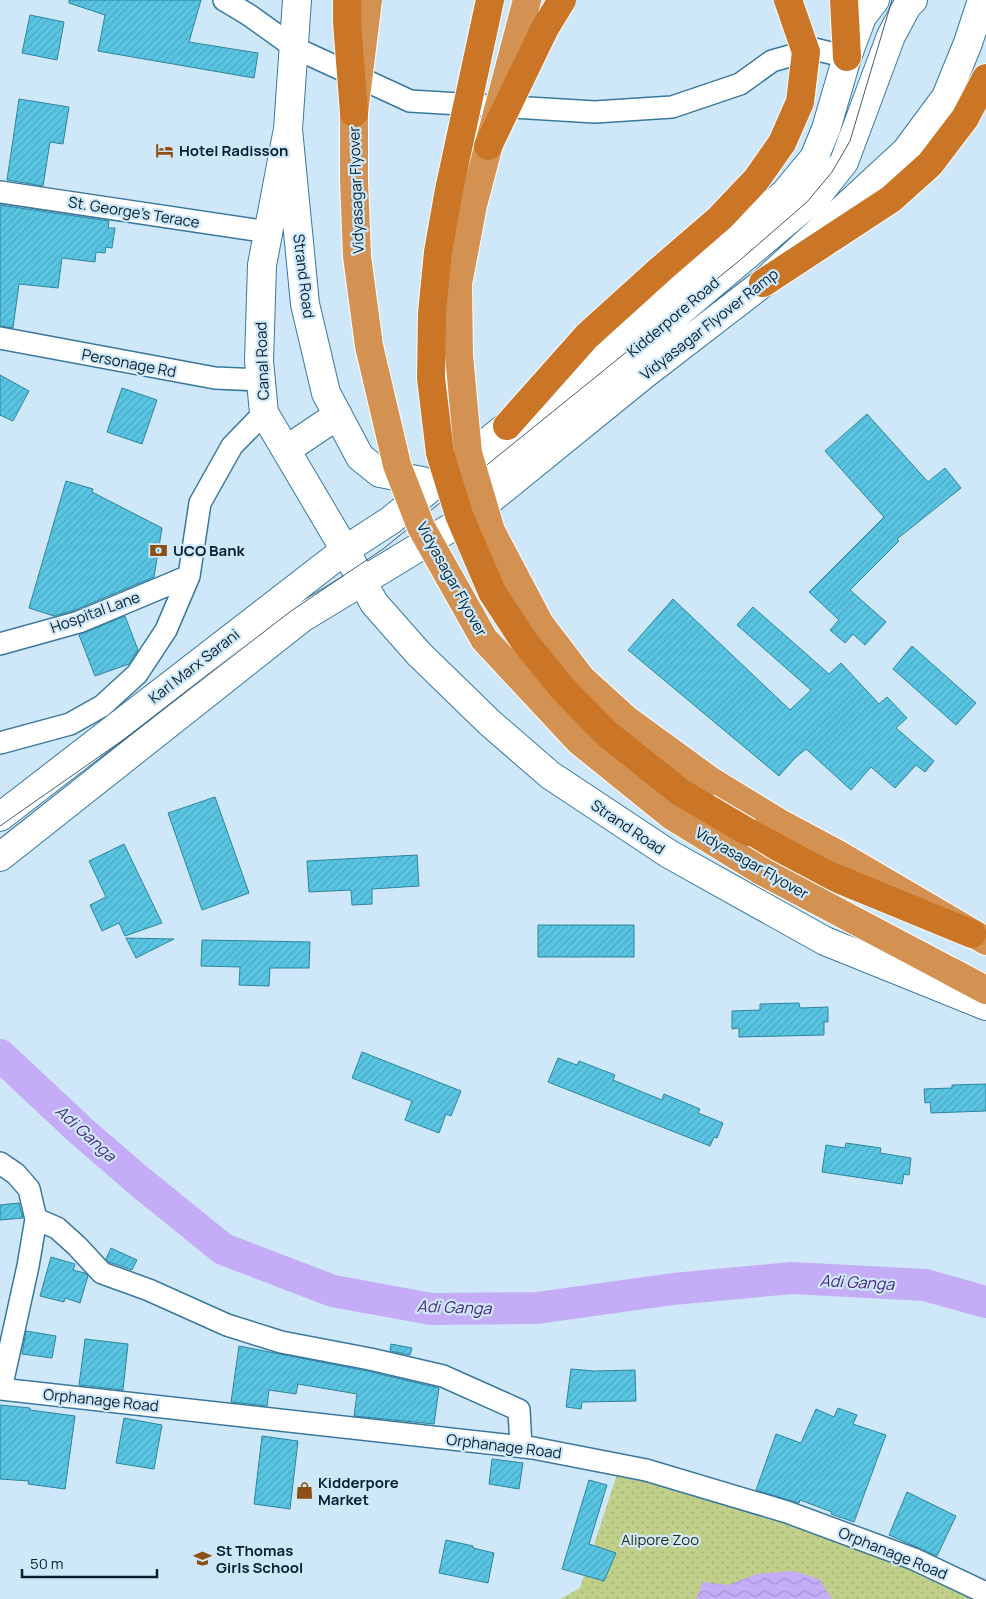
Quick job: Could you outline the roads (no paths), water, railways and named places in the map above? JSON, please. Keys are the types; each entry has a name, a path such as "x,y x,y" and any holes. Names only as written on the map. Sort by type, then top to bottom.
{"highway":[{"path":"347,0 354,113"},
{"name":"Vidyasagar Flyover","path":"368,0 354,113 354,180 357,256 369,346 397,466 421,527 484,639 579,741 672,816 763,872 986,990"},
{"path":"490,0 438,252 432,312 431,378 440,453 459,515 492,592 524,641 563,689 606,733 680,792 748,832 826,874 979,938"},
{"path":"527,0 472,205 458,284 458,346 468,452 491,531 540,624 581,678 626,719 711,781 778,822 836,853 979,938"},
{"path":"488,146 545,28 562,0"},
{"path":"507,426 587,336 720,218 756,180 782,143 800,102 806,52 788,0"},
{"path":"844,0 847,57"},
{"path":"763,283 891,199 924,170 965,118 986,78"}],"main road":[{"name":"Strand Road","path":"297,0 288,129 305,304 326,393 360,457 380,473 416,481 438,481"},
{"name":"Kidderpore Road","path":"391,520 597,353 785,193 814,158 826,129 847,57 862,18 875,0"},
{"name":"Vidyasagar Flyover Ramp","path":"362,581 470,516 645,374 763,283 906,152 946,97 968,43 982,0"},
{"name":"Kidderpore Road","path":"362,581 817,196 844,162 891,36 906,2"},
{"name":"Canal Road","path":"264,413 259,380 262,265 288,129"},
{"name":"Strand Road","path":"264,413 374,603 419,654 490,723 550,775 669,854 825,941 986,1006"},
{"path":"286,450 338,415"},
{"name":"Karl Marx Sarani","path":"0,816 345,550 391,520"},
{"path":"5,850 302,618 362,581"}],"street":[{"path":"224,0 295,48 410,101 595,112 672,107 740,84 772,61 814,49 847,57"},
{"name":"St. George's Terace","path":"0,192 268,232"},
{"name":"Personage Rd","path":"0,338 215,378 259,380"},
{"name":"Canal Road","path":"0,743 70,724 102,706 137,674 166,630 189,576 200,503 232,446 264,413"},
{"name":"Hospital Lane","path":"0,644 78,622 189,576"},
{"path":"0,1163 16,1174 29,1189 36,1219 28,1266 1,1389"},
{"path":"36,1219 58,1228 102,1273 149,1290 227,1325 281,1342 370,1359 443,1376 518,1410 521,1447"},
{"name":"Orphanage Road","path":"1,1389 521,1447 646,1470 787,1512 914,1559 986,1593"}],"water":[{"path":"794,1571 819,1579 832,1599 696,1599 703,1582 728,1585 757,1574"}],"waterway":[{"name":"Adi Ganga","path":"0,1055 80,1130 223,1249 333,1291 431,1309 537,1308 673,1289 792,1278 925,1285 986,1302"}],"tram line":[{"path":"0,826 133,733 291,611 383,549 739,261 807,202 832,172 850,141 892,0"}],"place":[{"name":"Hotel Radisson","path":"165,150"},
{"name":"UCO Bank","path":"159,550"},
{"name":"Kidderpore Market","path":"304,1491"},
{"name":"St Thomas Girls School","path":"202,1559"}],"park label":[{"name":"Alipore Zoo","path":"660,1539"}]}
